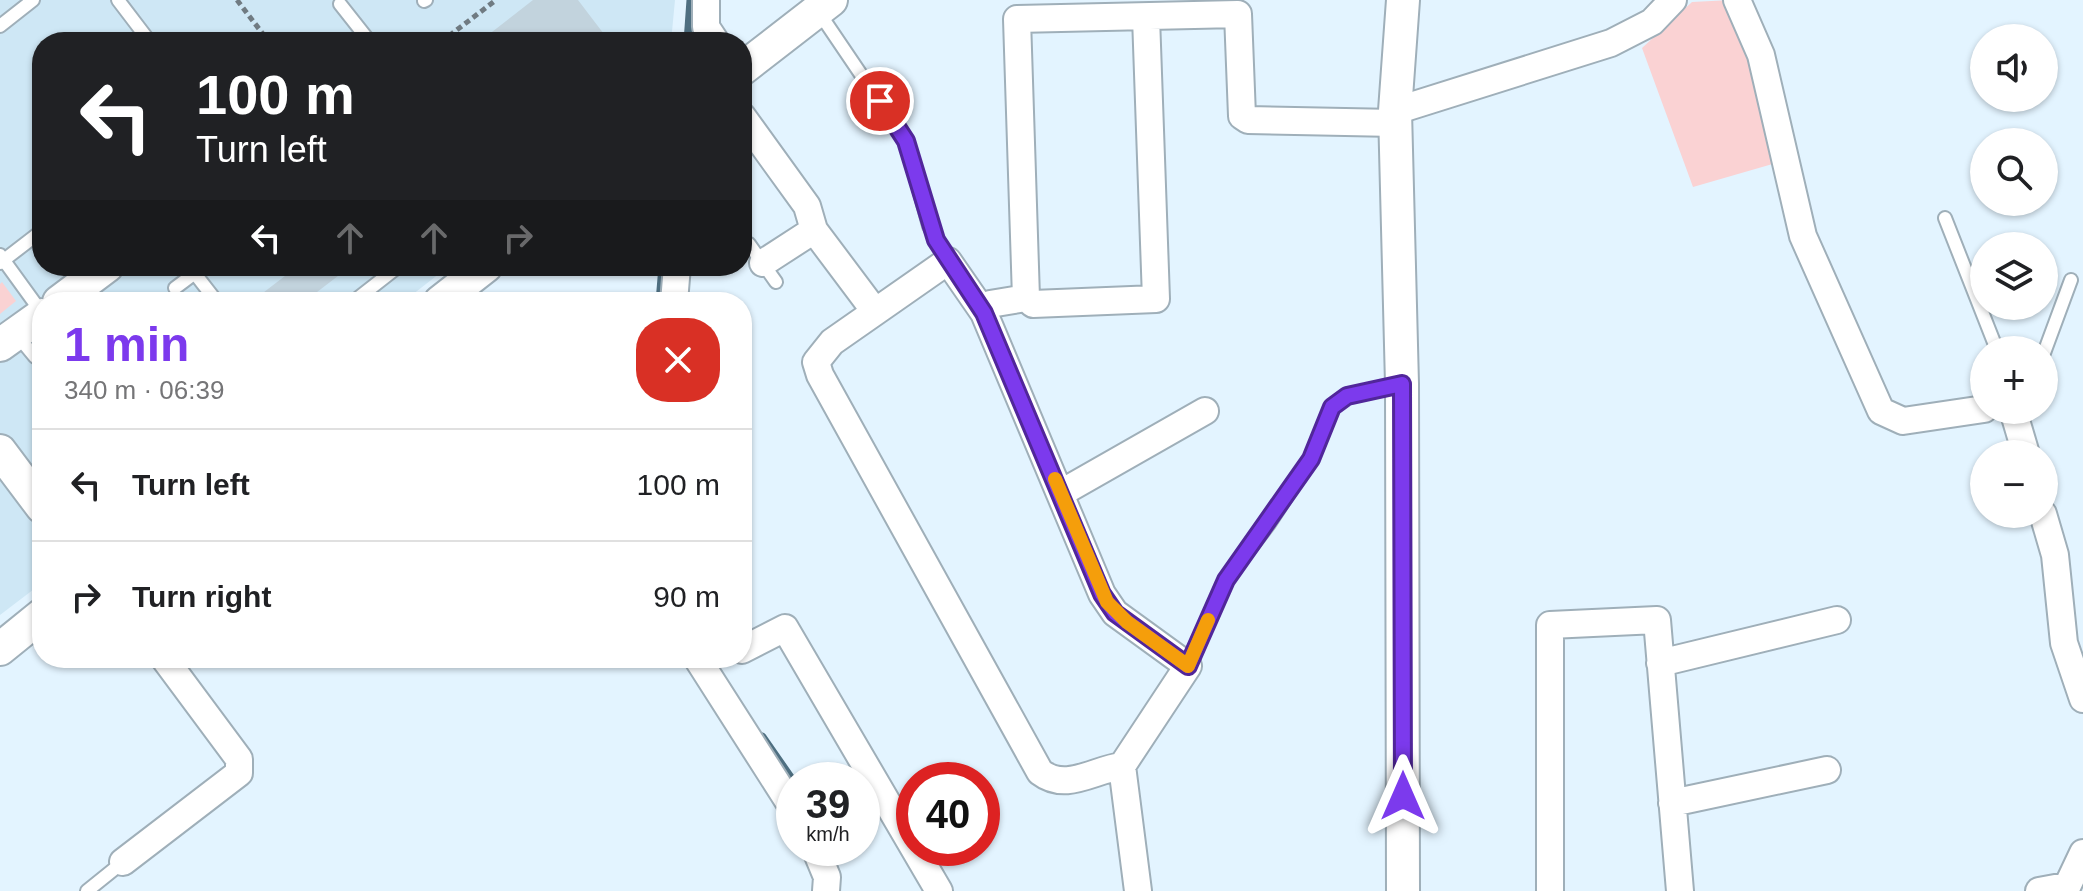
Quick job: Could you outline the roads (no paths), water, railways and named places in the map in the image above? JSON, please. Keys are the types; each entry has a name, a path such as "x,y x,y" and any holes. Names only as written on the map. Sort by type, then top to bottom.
{"street":[{"path":"706,0 706,27 709,32"},
{"path":"1403,0 1395,117 1402,384 1403,891"},
{"path":"1146,17 1156,299 1033,304 1026,298 1017,19 1067,10 1146,17 1238,14 1242,116 1248,120 1395,117 1611,43 1652,22 1673,0"},
{"path":"1737,0 1761,55 1803,236 1881,411 1903,421 1970,411"},
{"path":"752,61 824,5"},
{"path":"752,130 807,206 814,230 874,310"},
{"path":"763,263 814,230"},
{"path":"1122,766 1099,769 1073,781 1060,782 1040,772 820,375 816,362 822,351 874,310 948,261 984,313 1107,602 1127,622 1188,666 1122,766 1138,891"},
{"path":"72,292 94,276"},
{"path":"453,292 473,276"},
{"path":"984,313 990,304 1026,298"},
{"path":"17,345 32,326"},
{"path":"1061,493 1205,411"},
{"path":"0,451 32,494"},
{"path":"2047,528 2055,555 2064,643 2083,699"},
{"path":"1550,891 1550,625 1657,620 1680,891"},
{"path":"1660,663 1837,620"},
{"path":"0,649 32,623"},
{"path":"752,645 785,628 939,891"},
{"path":"123,862 239,773 239,759 171,668"},
{"path":"712,668 776,779"},
{"path":"1672,803 1827,770"},
{"path":"2039,891 2066,888 2083,853"},
{"path":"822,866 827,877 826,891"}],"lane":[{"path":"0,26 33,0"},
{"path":"118,0 142,32"},
{"path":"328,12 342,2 363,32"},
{"path":"824,5 906,141 929,226 948,261"},
{"path":"1945,218 1991,336"},
{"path":"32,238 1,259 32,301"},
{"path":"175,288 186,276"},
{"path":"197,276 209,292"},
{"path":"366,292 386,276"},
{"path":"2050,336 2071,280"},
{"path":"1188,666 1226,580 1311,459 1332,407 1347,396 1402,384"},
{"path":"87,891 123,862"}],"waterway":[{"path":"689,32 691,0"},
{"path":"661,292 662,276"},
{"path":"762,737 779,762"}]}
